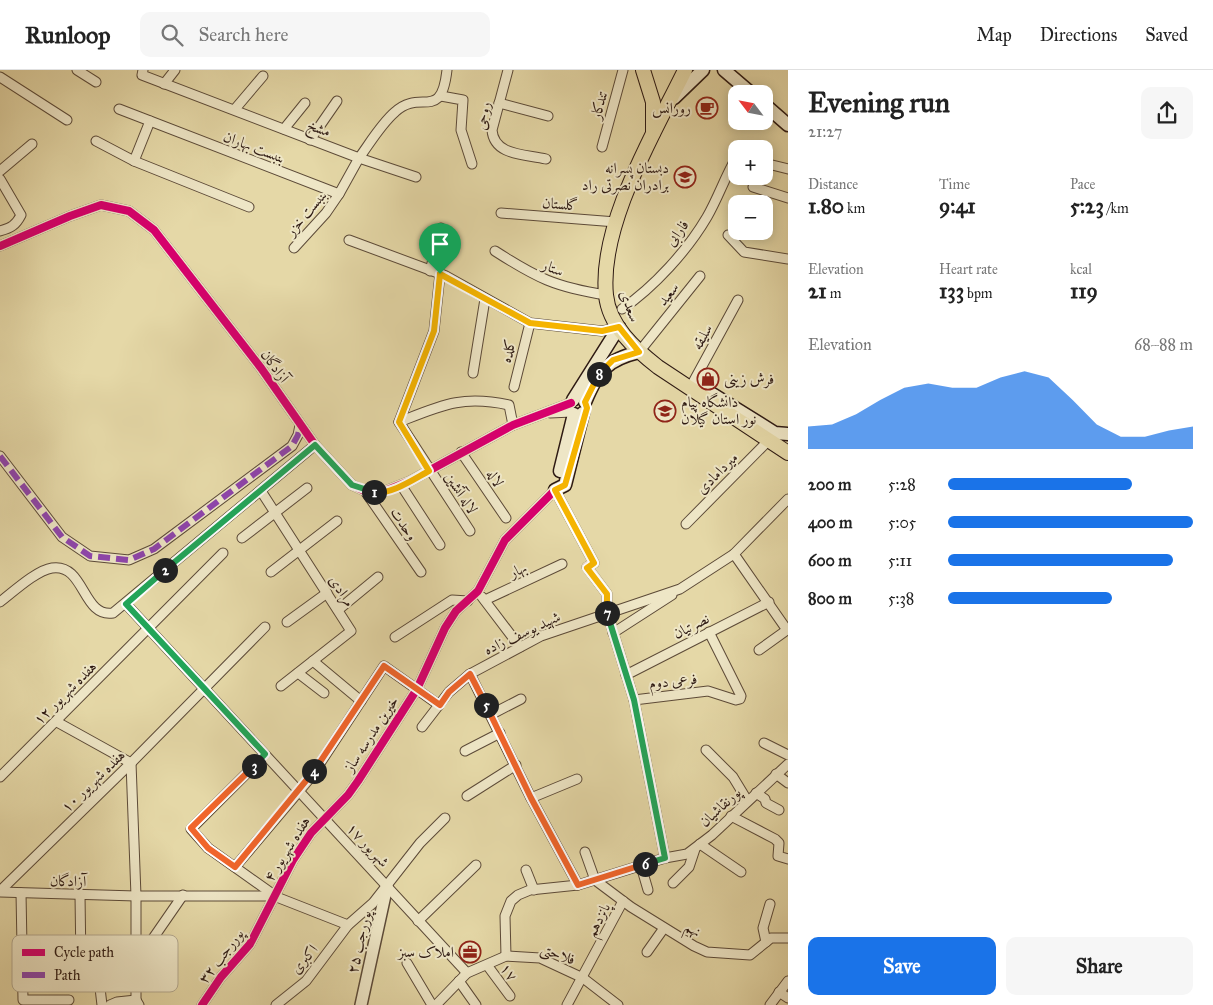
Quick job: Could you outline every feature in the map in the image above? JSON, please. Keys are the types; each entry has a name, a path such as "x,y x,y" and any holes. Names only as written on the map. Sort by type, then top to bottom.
{"main road":[{"path":"643,70 653,102 653,136"},
{"name":"سعدی","path":"685,70 632,177 616,222 608,258 606,295 619,327 639,352 788,453"},
{"path":"669,103 687,83 703,70"},
{"path":"724,70 742,85"},
{"path":"773,112 788,125"},
{"path":"555,490 576,407 592,385 619,327"},
{"path":"601,364 639,352"},
{"path":"690,388 706,390 775,433 788,434"}],"street":[{"path":"77,70 96,82"},
{"path":"164,84 175,70"},
{"path":"339,194 359,158 395,111 412,103 435,101 441,96 447,70"},
{"name":"روحی","path":"508,70 492,130 495,144 500,149 546,159"},
{"name":"تندکار","path":"602,148 623,70"},
{"name":"مشخ","path":"143,72 164,84 416,178"},
{"path":"235,109 262,76"},
{"path":"0,77 67,120"},
{"path":"441,96 463,100 461,130 472,164"},
{"path":"310,140 337,101"},
{"path":"284,129 305,103"},
{"path":"499,103 548,116"},
{"name":"بنبست بهاران","path":"120,109 339,194"},
{"path":"134,161 150,122"},
{"path":"96,141 134,161 249,208"},
{"path":"0,171 32,144"},
{"path":"773,165 788,169"},
{"name":"فارابی","path":"622,309 641,296 662,276 706,218 728,174"},
{"path":"0,179 21,215 11,228 0,231"},
{"path":"753,187 788,198"},
{"name":"بنبست خزر","path":"294,248 326,213 339,194"},
{"name":"آزادگان","path":"0,246 101,205 129,212 154,230 261,368 315,445 352,485 365,491"},
{"name":"گلستان","path":"501,213 616,222"},
{"path":"430,270 441,228"},
{"path":"349,240 440,274 530,323 602,331 619,327"},
{"path":"733,240 744,252 788,259"},
{"name":"ستار","path":"495,251 548,282 568,289 606,295"},
{"path":"399,422 434,331 440,274"},
{"name":"سعید","path":"639,352 700,276"},
{"path":"473,374 485,299"},
{"name":"سلیقه","path":"690,388 738,300"},
{"name":"کلده","path":"514,386 530,323"},
{"path":"399,422 442,404 470,399 509,405 513,425"},
{"path":"365,491 380,493 401,485 513,425 540,413 576,407"},
{"name":"لاله آتشین","path":"399,422 429,471 470,531"},
{"path":"0,456 62,537 90,556 129,560 154,549 292,446 298,435 300,425"},
{"name":"میردامادی","path":"686,524 768,441"},
{"path":"0,602 39,573 53,567 65,570 75,577 96,611 105,614 113,613 315,445"},
{"name":"لاله","path":"461,452 506,518"},
{"path":"401,485 440,545"},
{"path":"242,538 307,488"},
{"path":"555,490 594,563 587,568 607,594 607,612 634,700 665,858"},
{"name":"خیرین مدرسه ساز","path":"324,818 348,795 417,689 445,628 456,612 478,591 505,540 555,490"},
{"name":"مرادی","path":"261,491 351,629 350,633 281,686"},
{"name":"وحدت","path":"365,491 421,572"},
{"name":"شهید یوسف زاده","path":"422,727 449,692 470,674 520,646 541,636 607,612 680,590 734,554 788,499"},
{"path":"272,572 337,521"},
{"name":"هفده شهریور ۱۲","path":"0,777 57,722 223,553"},
{"path":"734,554 787,630 759,650"},
{"name":"بهار","path":"485,600 562,564"},
{"path":"338,610 378,577"},
{"path":"614,633 680,590"},
{"path":"478,591 520,646"},
{"path":"288,622 327,593"},
{"path":"395,637 452,600 468,601"},
{"name":"نصرتیان","path":"626,675 769,602"},
{"name":"۱۷ شهریور","path":"126,604 467,973"},
{"name":"هفده شهریور ۱۰","path":"0,891 264,628"},
{"name":"فرعی دوم","path":"634,700 708,691 736,700 740,699 742,696 709,632"},
{"path":"312,661 361,701"},
{"path":"235,867 299,792 384,666 440,705"},
{"path":"298,673 324,692"},
{"path":"470,674 531,798 578,885"},
{"path":"490,715 522,698"},
{"path":"57,722 130,763 136,935"},
{"path":"465,752 500,733"},
{"path":"764,743 788,755"},
{"path":"706,750 733,777 747,800"},
{"path":"265,754 191,828 208,848 274,896 348,925"},
{"name":"پورنقاشیان","path":"534,890 578,885 665,858 687,854 698,847 788,764"},
{"path":"467,796 516,765"},
{"path":"776,774 788,782"},
{"path":"531,798 576,778"},
{"path":"756,793 765,799 766,803 779,810"},
{"path":"731,816 775,839 779,843 778,856 788,859"},
{"name":"هفده شهریور ۴","path":"274,896 293,860 324,818"},
{"name":"اکبری","path":"281,1004 316,970 348,925 373,903 420,843 445,818"},
{"path":"673,884 690,867 698,847 741,872"},
{"path":"585,852 594,880"},
{"path":"418,920 476,865"},
{"path":"641,866 648,890"},
{"path":"506,956 505,916 518,895 534,890 526,870"},
{"name":"نهم","path":"594,880 664,928 707,952 750,955 771,938 788,938"},
{"name":"پوررجب ۲۵","path":"360,1005 387,886"},
{"name":"آزادگان","path":"0,891 80,895 274,896"},
{"path":"21,893 22,935"},
{"path":"80,895 81,935"},
{"path":"155,935 183,895"},
{"name":"پوررجب ۳۲","path":"202,1005 221,977 250,944 274,896"},
{"name":"پانزدهم","path":"567,1005 623,901"},
{"path":"766,942 762,928 770,904"},
{"path":"647,952 664,928"},
{"name":"فلاحتی","path":"434,1005 467,973 506,956 540,958 583,978 616,1004"},
{"path":"407,963 434,1005"},
{"name":"۱۷","path":"487,965 510,996"},
{"path":"459,981 476,1005"},
{"path":"770,1005 788,981"},
{"path":"23,992 23,1000 69,1000"},
{"path":"100,992 102,1005"},
{"path":"779,992 788,998"},
{"path":"110,1005 117,1002 138,1002"}],"marked path":[{"path":"0,456 62,537 90,556 129,560 154,549 292,446 298,435 300,425"}],"cycle path":[{"path":"0,246 101,205 129,211 154,230 261,368 315,445 352,485 365,491 380,493 410,481 513,425 571,403"},
{"path":"202,1005 221,977 250,944 293,860 311,833 348,795 358,781 417,689 445,628 456,611 478,591 505,540 555,490 594,563 587,567 607,594 607,612 634,700 665,858"}],"place":[{"name":"رورانس","path":"707,108"},
{"name":"دبستان پسرانه برادران نصرتی راد","path":"685,177"},
{"name":"فرش زینی","path":"708,379"},
{"name":"دانشگاه پیام نور استان گیلان","path":"665,411"},
{"name":"املاک سبز","path":"470,952"}],"route":[{"path":"440,274 530,323 602,331 619,327 626,339 639,352 613,360 603,368 592,385 585,402 587,408 584,413 565,485 555,490 594,563 587,568 607,594 607,612 634,700 665,858 578,885 531,798 470,674 449,692 440,705 384,666 311,777 235,867 208,848 191,828 265,754 126,604 193,545 315,445 352,485 365,491 380,493 410,482 429,471 399,422 420,362 434,331 440,274"}]}
